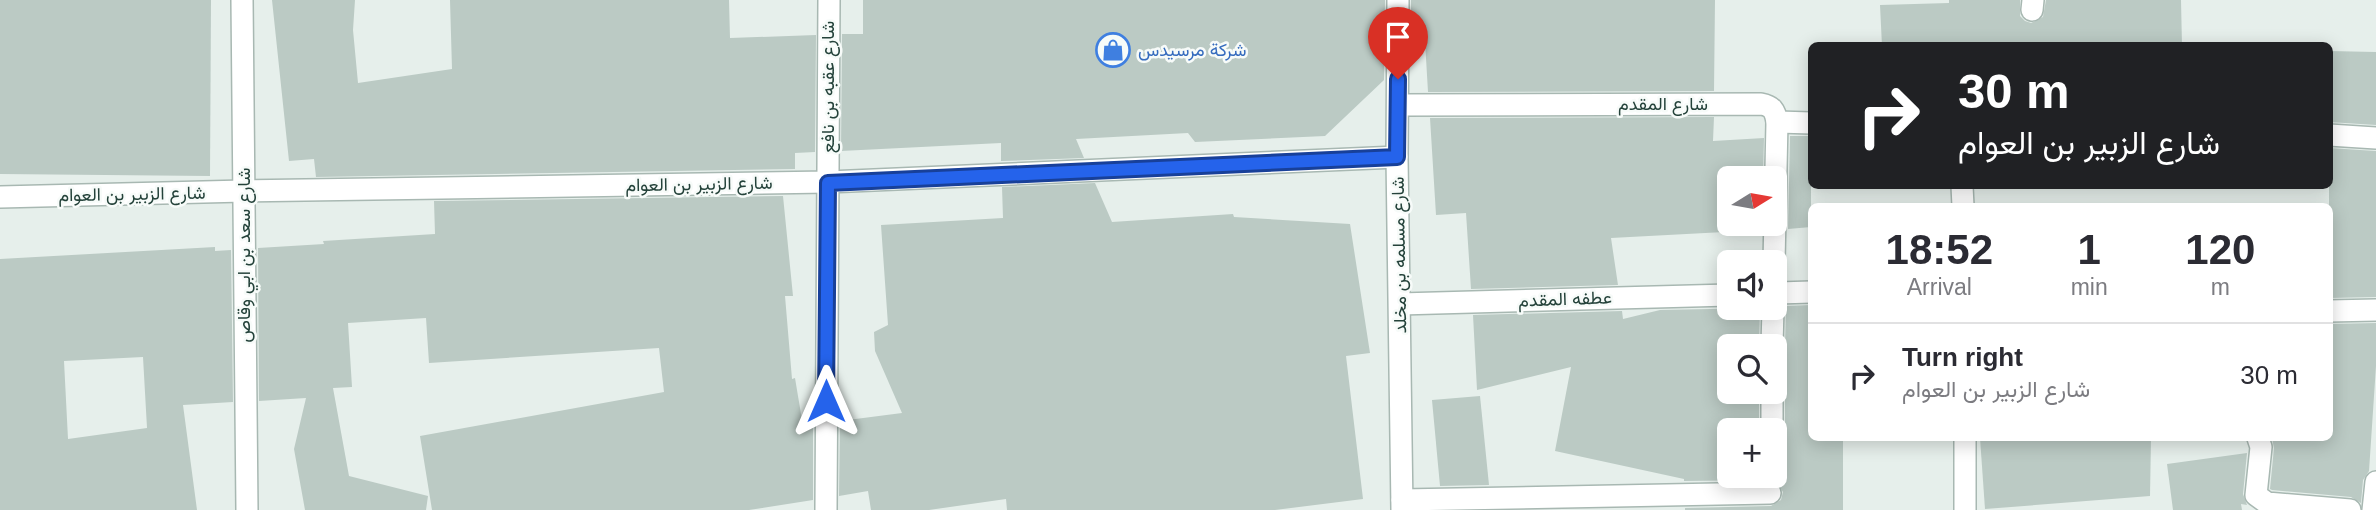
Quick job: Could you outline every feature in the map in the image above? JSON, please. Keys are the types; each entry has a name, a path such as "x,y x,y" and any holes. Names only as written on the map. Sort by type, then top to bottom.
{"street":[{"name":"شارع سعد بن ابي وقاص","path":"242,0 247,510"},
{"name":"شارع عقبه بن نافع","path":"826,510 829,0"},
{"name":"شارع مسلمه بن مخلد","path":"1398,0 1397,157 1402,505"},
{"name":"شارع المقدم","path":"1398,105 1761,104 1775,111 1777,122"},
{"path":"1774,250 1777,122 1808,123"},
{"path":"2333,135 2376,138"},
{"name":"شارع الزبير بن العوام","path":"0,197 828,183 1397,157"},
{"path":"1787,293 1808,292"},
{"name":"عطفه المقدم","path":"1400,304 1717,295"},
{"path":"2333,311 2376,310"},
{"path":"1965,441 1965,510"},
{"path":"2259,441 2261,447 2256,495 2267,503 2350,510"},
{"path":"2373,510 2376,482"},
{"path":"1402,505 1770,493"}],"building":[{"path":"0,0 211,0 210,176 0,174"},
{"path":"272,0 355,0 353,30 358,83 452,69 450,0 729,0 730,38 816,35 815,152 795,153 795,169 316,177 314,159 289,161"},
{"name":"شركة مرسيدس","path":"863,0 1385,0 1384,80 1325,136 1195,142 1188,133 1076,139 1084,158 1001,161 1001,143 841,151 842,34 863,34"},
{"path":"1411,0 1715,0 1714,91 1428,92 1425,41 1411,55"},
{"path":"1949,0 2020,0 2020,16 2031,23 2043,17 2046,0 2181,0 2182,42 1882,42 1880,5 1949,3"},
{"path":"2333,51 2376,52 2376,125 2333,122"},
{"path":"1714,117 1713,141 1764,138 1763,166 1717,166 1717,232 1611,238 1618,285 1471,289 1466,213 1436,215 1430,118"},
{"path":"1790,136 1808,136 1808,189 1811,189 1811,203 1808,203 1808,227 1788,229"},
{"path":"2333,148 2376,151 2376,297 2333,298 2333,203 2329,203 2329,189 2333,189"},
{"path":"1095,183 1112,222 1233,214 1234,217 1350,224 1370,353 1346,356 1363,499 1275,510 1007,510 1006,499 929,510 871,510 868,491 839,496 840,421 902,413 875,351 874,332 888,325 881,225 1003,218 1002,187"},
{"path":"783,196 793,296 785,296 792,379 795,378 803,426 813,425 813,500 749,510 432,510 420,436 664,392 659,348 429,363 426,318 348,323 352,387 333,388 349,476 428,496 426,510 305,510 294,449 306,398 259,401 258,248 435,234 434,201"},
{"path":"215,247 215,251 231,250 233,402 183,405 197,510 0,510 0,259","holes":["143,357 147,428 68,439 64,361"]},
{"path":"1808,305 1808,441 1843,441 1843,510 1685,510 1771,506 1781,500 1783,492 1781,488 1787,488 1787,306"},
{"path":"1717,309 1717,320 1760,320 1759,334 1717,334 1717,404 1759,404 1759,418 1717,418 1717,481 1684,481 1555,451 1571,367 1477,390 1473,315 1622,311 1623,319 1660,310"},
{"path":"2376,323 2369,471 2363,480 2361,503 2351,497 2270,489 2273,441 2333,441 2333,324"},
{"path":"1480,396 1489,485 1440,486 1432,400"},
{"path":"1980,441 2151,441 2150,496 1985,509"},
{"path":"2247,453 2243,494 2247,505 2241,504 2242,510 2173,510 2167,464"}],"place":[{"name":"شركة مرسيدس","path":"1113,50"}],"route":[{"path":"826,401 828,183 1397,157 1398,79"}]}
